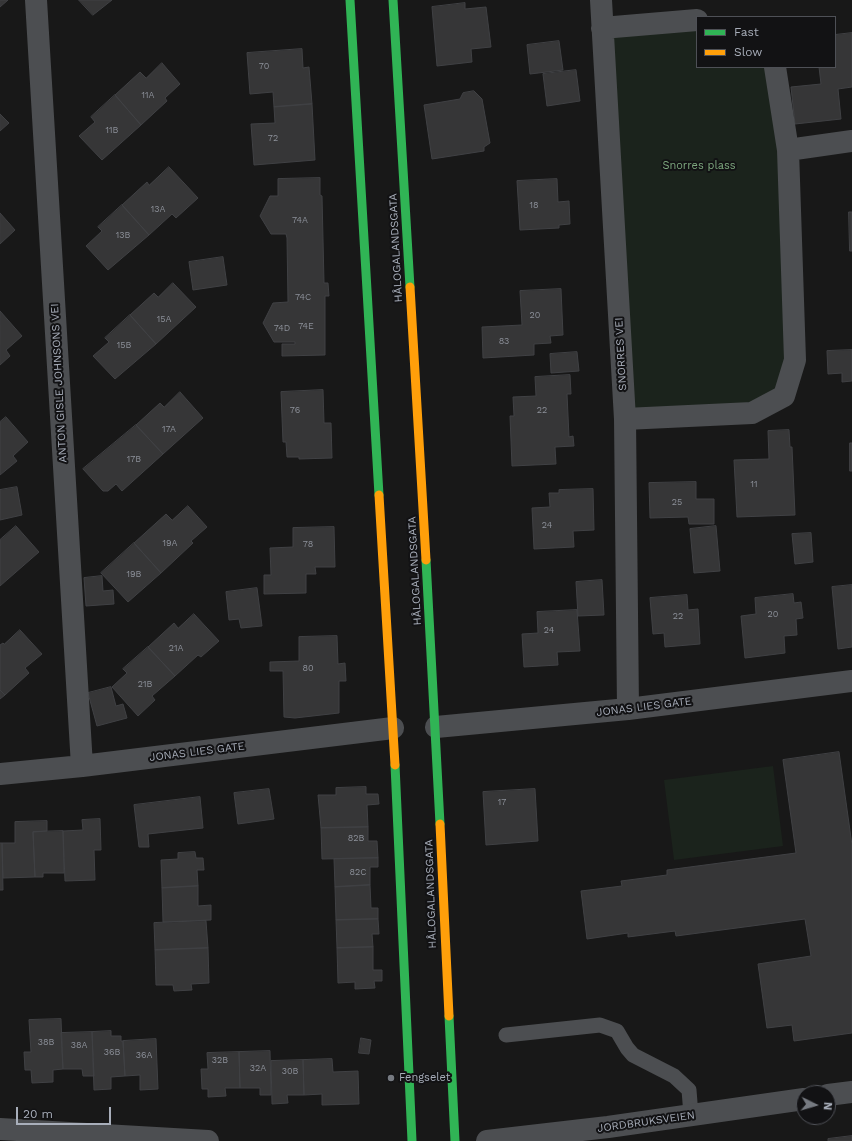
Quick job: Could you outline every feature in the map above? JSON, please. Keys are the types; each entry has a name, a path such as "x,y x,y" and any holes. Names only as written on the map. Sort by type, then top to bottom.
{"street":[{"name":"ANTON GISLE JOHNSONS VEI","path":"36,0 82,766"},
{"path":"350,0 393,728 412,1141"},
{"name":"HÅLOGALANDSGATA","path":"393,0 436,727 455,1141"},
{"name":"SNORRES VEI","path":"601,0 625,419 628,709"},
{"path":"602,28 696,20"},
{"path":"625,419 752,413 784,396 795,360 788,150 775,68"},
{"path":"788,150 852,141"},
{"name":"JONAS LIES GATE","path":"436,727 628,709 852,681"},
{"name":"JONAS LIES GATE","path":"0,774 82,766 393,728"},
{"path":"836,1094 852,1092"},
{"name":"JORDBRUKSVEIEN","path":"487,1141 609,1134 691,1115 796,1100"},
{"path":"0,1129 196,1141"}],"lane":[{"path":"506,1035 600,1025 618,1031 627,1048 633,1055 674,1076 689,1090 691,1115"}],"green space":[{"name":"Snorres plass","path":"696,20 696,68 775,68 788,150 784,396 752,413 625,419 602,28"},
{"path":"773,766 783,846 674,860 664,780"}],"building":[{"path":"0,0 8,0 0,7"},
{"path":"79,0 112,0 93,15"},
{"path":"465,3 465,9 486,7 491,47 471,49 472,62 437,66 432,7"},
{"path":"852,33 852,87 838,89 841,119 795,124 791,87 821,84 819,68 836,68 836,35"},
{"path":"559,41 563,70 530,74 527,45"},
{"path":"302,49 303,68 309,67 312,104 274,107 273,92 250,94 247,53"},
{"path":"162,63 180,84 165,98 167,101 141,125 115,95 140,72 146,78"},
{"path":"576,70 580,101 547,106 543,74"},
{"path":"474,91 482,99 490,143 484,147 484,151 432,159 424,105 460,99 463,93"},
{"path":"115,95 141,125 102,160 79,136 95,122 91,117"},
{"path":"312,104 315,160 254,165 251,124 275,123 274,107"},
{"path":"0,114 9,123 0,131"},
{"path":"169,167 198,198 176,218 172,214 149,235 122,205 147,182 149,185"},
{"path":"320,178 320,195 322,196 324,283 328,283 329,296 325,296 325,355 282,356 282,344 295,344 295,342 274,342 263,323 273,303 288,302 287,238 286,234 271,234 260,216 270,196 278,196 278,179"},
{"path":"557,179 558,202 569,201 570,224 559,225 559,228 520,230 517,181"},
{"path":"122,205 149,235 108,270 86,246 102,231 98,227"},
{"path":"849,212 852,212 852,251 850,251"},
{"path":"0,213 15,230 0,244"},
{"path":"223,257 227,285 193,290 189,262"},
{"path":"173,283 196,307 156,344 130,315 154,293 158,297"},
{"path":"561,289 563,335 550,336 551,343 534,344 534,355 483,358 482,327 522,325 520,291"},
{"path":"0,311 22,336 6,350 10,356 0,365"},
{"path":"130,315 156,344 115,379 93,356 109,342 105,338"},
{"path":"852,350 852,381 842,382 842,373 828,374 827,351"},
{"path":"577,352 579,371 551,373 550,354"},
{"path":"570,375 571,394 567,394 569,437 573,436 574,446 555,447 556,464 512,466 510,416 514,416 513,397 536,396 535,377"},
{"path":"323,390 324,423 331,423 332,458 299,459 299,457 287,457 286,442 283,442 281,392"},
{"path":"180,392 203,418 163,454 136,425 160,403 164,407"},
{"path":"6,417 28,442 13,456 17,461 0,475 0,422"},
{"path":"136,425 163,454 122,491 116,484 108,491 103,491 83,469"},
{"path":"789,430 790,447 792,447 795,515 737,517 734,460 769,459 768,431"},
{"path":"850,443 852,443 852,471 850,471"},
{"path":"696,482 696,499 714,499 714,524 689,524 688,517 650,518 649,483"},
{"path":"17,487 22,515 0,520 0,490"},
{"path":"593,489 594,530 573,531 574,547 534,549 532,508 550,507 549,493 559,493 559,490"},
{"path":"188,506 207,527 191,541 193,543 161,573 134,543 166,514 172,520"},
{"path":"16,526 39,552 0,586 0,540"},
{"path":"716,526 720,571 694,573 690,529"},
{"path":"334,527 335,567 315,567 316,574 306,574 306,593 264,594 264,575 271,575 270,548 293,547 293,528"},
{"path":"811,533 813,562 795,564 792,534"},
{"path":"134,543 161,573 128,602 101,573"},
{"path":"102,576 103,591 113,590 114,604 86,606 84,578"},
{"path":"602,580 604,615 578,616 576,582"},
{"path":"852,585 852,647 838,649 832,587"},
{"path":"257,588 262,626 241,628 239,619 229,620 226,592"},
{"path":"793,594 794,603 801,602 803,618 796,619 797,635 784,636 785,653 745,658 741,616 756,614 755,598"},
{"path":"687,595 688,610 698,609 700,644 665,647 664,633 653,634 650,598"},
{"path":"577,610 580,651 557,652 558,665 524,667 522,634 538,633 537,612"},
{"path":"194,614 219,641 201,657 198,655 175,676 148,647 174,623 178,628"},
{"path":"20,630 42,654 25,668 29,673 5,695 0,690 0,645 3,643 4,644"},
{"path":"337,636 338,664 345,663 346,681 339,681 339,713 295,718 284,717 283,671 270,671 270,662 299,661 299,637"},
{"path":"148,647 175,676 152,696 155,700 138,716 112,687 127,673 123,669"},
{"path":"111,687 116,706 123,704 127,718 97,726 88,693"},
{"path":"0,690 5,695 0,699"},
{"path":"839,752 852,845 852,1033 794,1041 792,1025 767,1028 758,964 811,956 805,919 676,936 675,931 628,937 628,933 587,939 581,891 622,886 621,881 667,875 667,870 796,853 783,760"},
{"path":"366,787 366,794 378,794 379,804 367,805 368,827 321,828 318,795 336,795 336,788"},
{"path":"269,789 274,819 238,824 234,793"},
{"path":"535,789 538,841 486,845 483,792"},
{"path":"200,797 203,828 148,834 149,847 139,847 134,805"},
{"path":"100,819 101,850 94,850 95,880 65,881 63,831 83,830 82,820"},
{"path":"47,821 47,831 33,832 35,877 3,878 2,843 15,843 15,822"},
{"path":"368,827 368,841 377,841 378,858 322,859 321,828"},
{"path":"63,831 64,873 43,873 43,877 35,877 33,832"},
{"path":"0,843 2,843 3,890 0,890"},
{"path":"195,852 196,858 203,858 204,870 197,870 198,886 162,888 161,860 178,859 178,853"},
{"path":"378,858 378,867 370,867 370,885 335,887 334,859"},
{"path":"370,885 371,908 378,908 378,919 336,920 335,887"},
{"path":"198,886 198,906 211,905 211,920 163,922 162,888"},
{"path":"378,919 379,934 372,934 373,947 337,948 336,920"},
{"path":"206,921 208,948 155,950 154,923"},
{"path":"373,947 373,970 382,970 382,981 374,981 375,988 355,989 355,982 338,983 337,948"},
{"path":"208,948 209,983 191,984 192,990 174,991 173,985 156,985 155,950"},
{"path":"61,1019 63,1069 53,1070 53,1082 32,1083 31,1070 25,1070 24,1052 31,1052 29,1020"},
{"path":"111,1031 111,1036 121,1036 121,1041 123,1041 125,1076 111,1077 111,1089 94,1090 92,1032"},
{"path":"92,1032 94,1076 83,1076 82,1069 63,1069 61,1033"},
{"path":"361,1038 371,1040 369,1054 359,1053"},
{"path":"156,1039 158,1089 140,1090 140,1075 125,1076 123,1041"},
{"path":"270,1051 271,1095 260,1095 260,1088 240,1088 239,1052"},
{"path":"239,1052 240,1088 225,1088 226,1096 208,1097 208,1089 202,1089 201,1069 208,1069 207,1053"},
{"path":"332,1059 333,1072 358,1071 359,1104 322,1105 322,1094 304,1095 303,1060"},
{"path":"303,1060 304,1095 287,1095 288,1103 272,1104 271,1061"},
{"path":"852,1136 852,1141 828,1141 828,1139"}],"traffic: fast":[{"path":"350,0 379,495"},
{"path":"393,0 410,287"},
{"path":"426,560 440,824"},
{"path":"395,765 412,1141"},
{"path":"449,1016 455,1141"}],"traffic: slow":[{"path":"410,287 426,560"},
{"path":"379,495 395,765"},
{"path":"440,824 449,1016"}],"place":[{"name":"Fengselet","path":"391,1078"}]}
